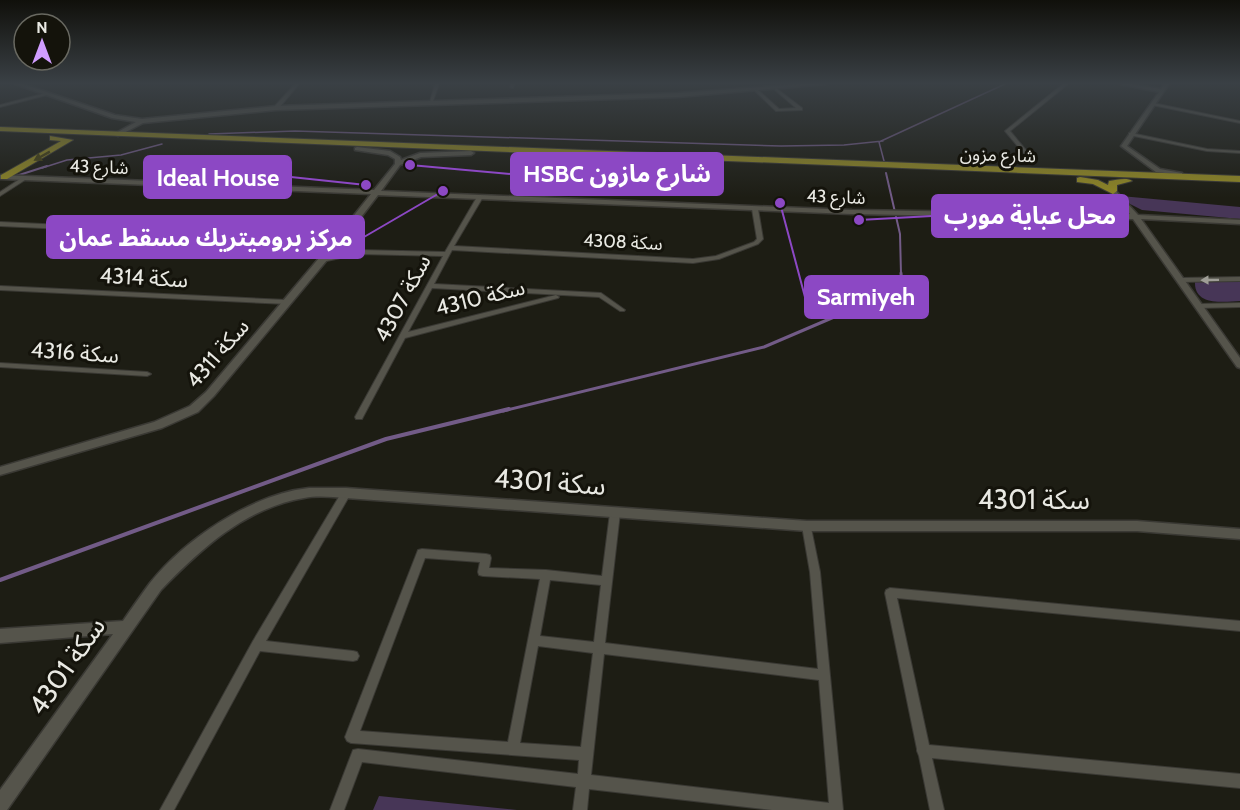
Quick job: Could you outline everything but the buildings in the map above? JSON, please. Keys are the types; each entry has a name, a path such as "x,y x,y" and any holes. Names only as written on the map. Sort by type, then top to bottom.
{"main road":[{"name":"شارع مزون","path":"0,129 1230,178 1240,181"},
{"name":"شارع مزون","path":"0,134 1006,174 1240,181"},
{"path":"0,134 69,140 2,177"},
{"path":"1006,174 1087,180 1113,191"},
{"path":"1113,191 1112,183 1149,179"}],"street":[{"path":"118,134 142,122"},
{"path":"1019,122 1007,131 1033,161"},
{"path":"1140,122 1124,146 1148,165 1169,173 1230,178"},
{"path":"1131,134 1207,150 1240,152"},
{"path":"357,149 393,154 398,158 398,164 420,155 471,153"},
{"name":"سكة 4311","path":"0,471 158,425 194,409 210,394 339,240 398,164"},
{"path":"1106,174 1146,172 1150,170 1148,165"},
{"name":"شارع 43","path":"2,177 755,209 896,214 1135,216 1240,222"},
{"path":"0,194 26,178"},
{"path":"1113,191 1135,216 1240,365"},
{"name":"سكة 4307","path":"358,417 480,197"},
{"name":"سكة 4308","path":"448,251 705,260 756,243 760,239 755,209"},
{"path":"0,224 339,240"},
{"path":"322,260 359,252 448,251"},
{"path":"1180,280 1240,279"},
{"name":"سكة 4310","path":"429,286 601,295 622,310"},
{"name":"سكة 4314","path":"0,288 287,302"},
{"name":"سكة 4310","path":"403,336 566,294"},
{"path":"1198,306 1240,305"},
{"name":"سكة 4316","path":"0,365 147,374"},
{"name":"سكة 4301","path":"0,805 156,586 184,556 208,536 238,517 274,501 305,493 346,493 807,526 1115,526 1240,534"},
{"path":"167,810 257,645 346,493"},
{"path":"580,810 615,513"},
{"path":"807,526 815,572 836,810"},
{"path":"586,754 351,737 422,553 486,558 483,572 607,581"},
{"path":"513,748 546,575"},
{"path":"937,810 890,593 1240,626"},
{"path":"0,636 126,627"},
{"path":"533,640 824,675"},
{"path":"257,645 353,656"},
{"path":"923,751 1240,781"},
{"path":"337,810 358,755 830,810"}],"shaded area":[{"path":"1121,196 1240,207 1240,219 1142,210 1128,203"},
{"path":"1240,281 1240,301 1226,302 1205,299 1196,290 1195,282"},
{"path":"379,796 517,810 373,810"}],"waterway":[{"path":"881,141 923,122"},
{"path":"209,134 295,131 781,146 844,145 881,141"},
{"path":"881,141 884,161"},
{"path":"42,168 67,160 121,155 162,144"},
{"path":"13,177 47,166"},
{"path":"886,173 900,234 901,274"},
{"path":"503,411 764,347 902,288 901,273"},
{"path":"0,580 386,439 509,409"}],"place":[{"name":"HSBC شارع مازون","path":"410,165"},
{"name":"Ideal House","path":"366,185"},
{"name":"مركز بروميتريك مسقط عمان","path":"443,191"},
{"name":"Sarmiyeh","path":"780,203"},
{"name":"محل عباية مورب","path":"859,220"}]}
